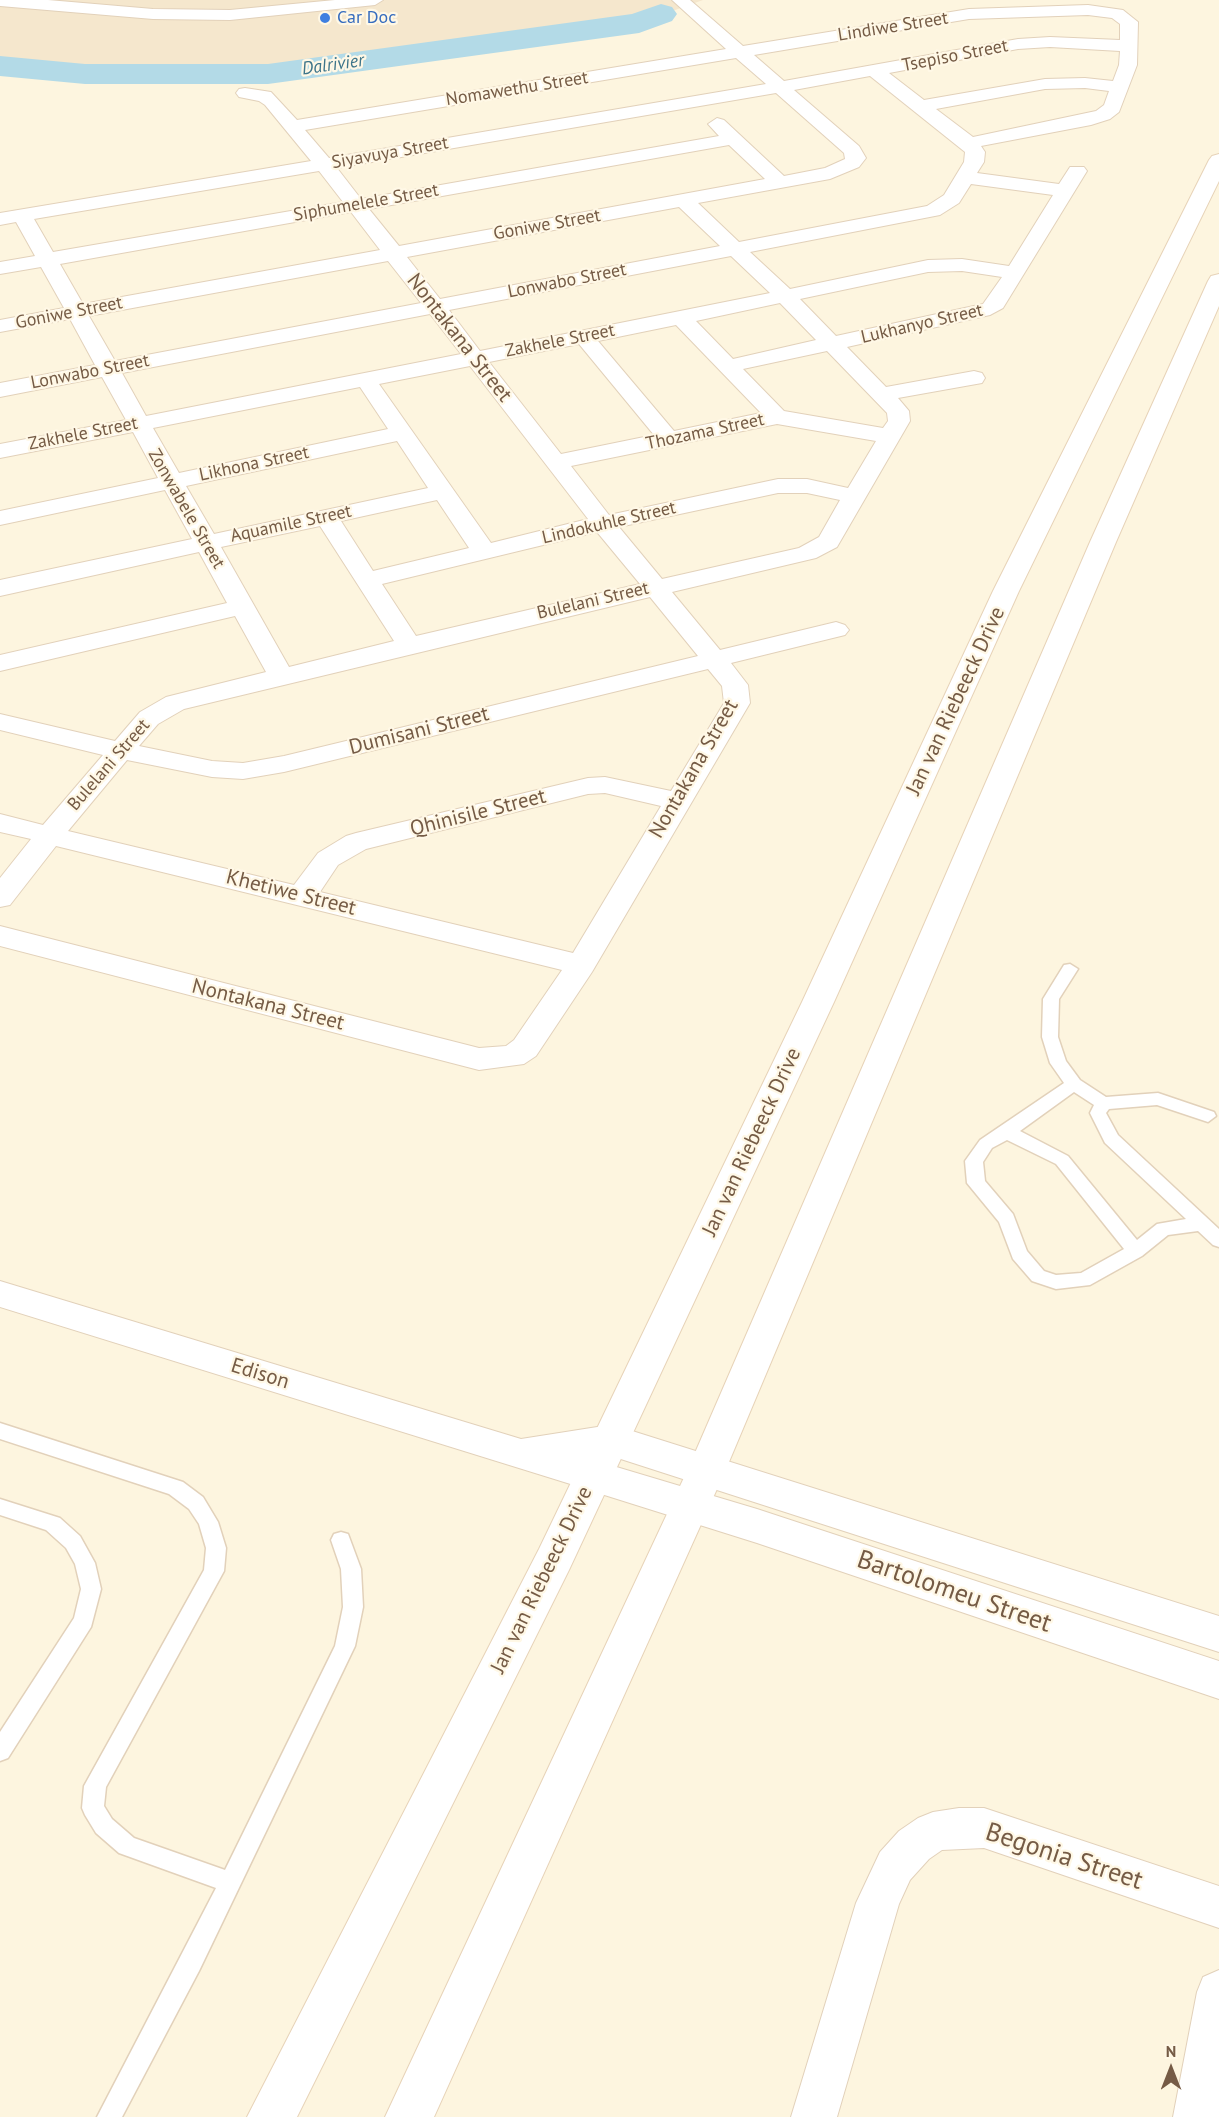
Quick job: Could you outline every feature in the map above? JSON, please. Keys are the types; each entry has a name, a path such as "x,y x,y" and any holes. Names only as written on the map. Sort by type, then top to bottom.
{"main road":[{"name":"Jan van Riebeeck Drive","path":"271,2117 555,1558 818,1002 1006,591 1219,160"},
{"path":"409,2117 698,1487 1102,542 1219,281"},
{"path":"602,1458 698,1487"},
{"name":"Bartolomeu Street","path":"698,1487 1219,1634"},
{"name":"Bartolomeu Street","path":"698,1487 1219,1680"}],"street":[{"path":"0,1 153,14 230,15 375,0"},
{"name":"Goniwe Street","path":"0,326 390,252 780,183 844,169 856,158 852,150 680,0"},
{"name":"Lindiwe Street","path":"741,52 969,14 1088,10 1125,17 1131,27 1130,46 1121,87 1112,108 1103,115 1084,121 969,143"},
{"path":"819,23 835,37"},
{"name":"Tsepiso Street","path":"781,87 1033,42 1130,46"},
{"name":"Nomawethu Street","path":"293,126 374,105 465,97 741,52"},
{"path":"614,54 633,70"},
{"path":"531,66 580,99 638,154"},
{"path":"875,71 969,143"},
{"path":"448,80 465,97"},
{"path":"920,106 1045,84 1085,83 1121,87"},
{"name":"Siyavuya Street","path":"11,217 781,87"},
{"name":"Nontakana Street","path":"0,936 479,1059 513,1056 525,1048 581,965 676,801 737,703 738,694 735,685 603,523 477,357 390,252 324,164 293,126 264,96 245,93"},
{"path":"693,102 780,183"},
{"name":"Siphumelele Street","path":"0,268 733,139"},
{"name":"Lonwabo Street","path":"0,390 109,367 933,211 952,199 966,177 975,157 969,143"},
{"name":"Lukhanyo Street","path":"729,366 980,313 996,304 1077,171"},
{"path":"966,177 1065,191"},
{"name":"Bulelani Street","path":"0,898 50,834 149,718 175,703 820,548 828,542 890,436 899,417 898,411 785,296 684,201"},
{"name":"Zonwabele Street","path":"11,217 47,260 78,312 282,677"},
{"name":"Zakhele Street","path":"0,451 681,318 938,265 962,265 1014,273"},
{"path":"681,318 777,417"},
{"path":"584,337 669,439"},
{"path":"882,394 974,378"},
{"path":"365,379 484,551"},
{"name":"Thozama Street","path":"556,462 777,417 890,436"},
{"name":"Likhona Street","path":"0,518 403,433"},
{"name":"Lindokuhle Street","path":"366,580 603,523 778,486 807,486 853,496"},
{"name":"Aquamile Street","path":"0,588 206,541 442,492"},
{"path":"326,517 409,645"},
{"path":"0,663 241,607"},
{"name":"Dumisani Street","path":"0,722 121,751 212,769 243,771 284,764 713,658 837,630"},
{"name":"Qhinisile Street","path":"302,895 328,860 356,843 588,786 616,787 676,801"},
{"name":"Khetiwe Street","path":"0,823 581,965"},
{"name":"Edison","path":"0,1294 520,1452 602,1458"},
{"name":"Begonia Street","path":"814,2117 878,1903 895,1866 914,1845 933,1833 960,1828 984,1828 1219,1907"},
{"path":"1196,2117 1219,1992"}],"lane":[{"path":"1070,969 1051,999 1050,1037 1058,1063 1074,1084 1103,1103 1158,1100 1215,1119"},
{"path":"1074,1084 1007,1132 986,1144 974,1161 976,1183 1007,1219 1019,1254 1038,1276 1056,1282 1084,1280 1136,1251 1163,1229 1200,1224"},
{"path":"1103,1103 1098,1113 1111,1139 1219,1240"},
{"path":"1007,1132 1062,1160 1136,1251"},
{"path":"0,1431 176,1488 195,1503 208,1522 216,1548 214,1571 95,1786 93,1808 104,1826 127,1846 231,1883"},
{"path":"0,1507 53,1524 73,1542 85,1563 91,1588 84,1621 0,1751"},
{"path":"109,2117 231,1883 345,1646 353,1607 352,1578 341,1540"}],"shaded area":[{"path":"0,0 703,0 639,23 268,74 85,74 0,66"}],"waterway":[{"name":"Dalrivier","path":"0,66 85,74 268,74 639,23 661,14"}],"place":[{"name":"Car Doc","path":"325,18"}]}
